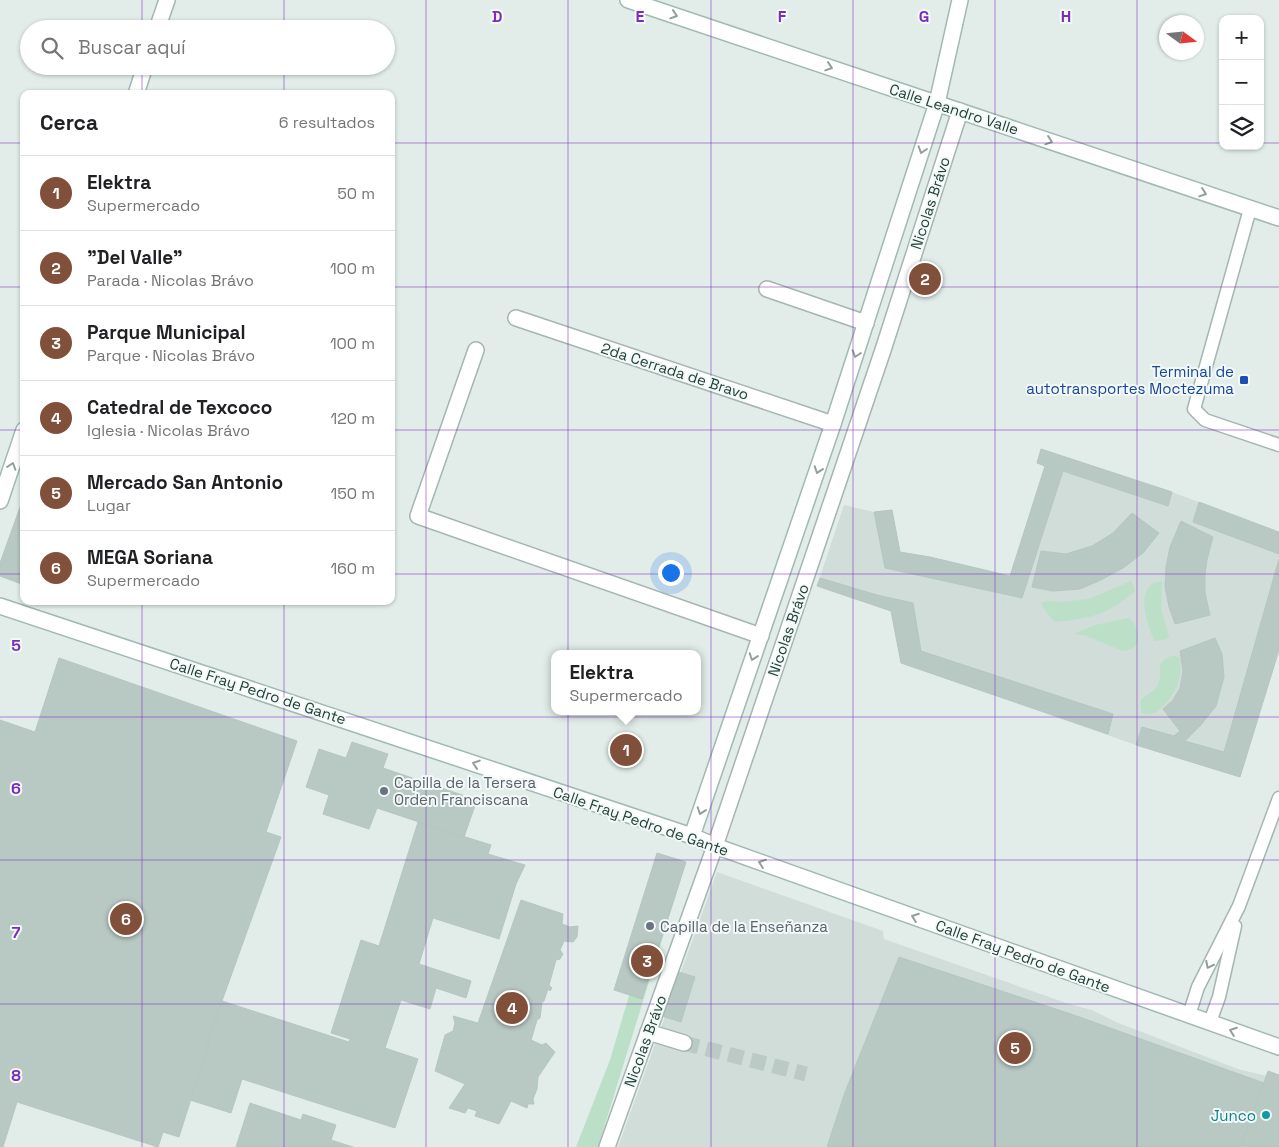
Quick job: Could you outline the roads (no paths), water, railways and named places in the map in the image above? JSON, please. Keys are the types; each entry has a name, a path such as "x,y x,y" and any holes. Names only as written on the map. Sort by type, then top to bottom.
{"street":[{"path":"160,20 167,0"},
{"name":"Calle Leandro Valle","path":"628,0 1279,218"},
{"name":"Nicolas Brávo","path":"692,836 833,424 937,103 960,0"},
{"path":"137,90 142,75"},
{"name":"Nicolas Brávo","path":"607,1147 714,846 883,350 960,111"},
{"path":"767,289 866,323"},
{"name":"2da Cerrada de Bravo","path":"516,318 833,424"},
{"path":"476,350 418,516 761,636"},
{"path":"0,502 20,442"},
{"name":"Calle Fray Pedro de Gante","path":"0,606 692,836 714,846 1279,1047"},
{"path":"648,1032 684,1043"}],"lane":[{"path":"1250,208 1194,409 1205,420 1279,444"},
{"path":"1189,1015 1198,987 1239,906 1279,798"},
{"path":"1210,1022 1219,997 1239,906"}],"tunnel":[{"path":"684,1043 806,1074"}],"place":[{"name":"\"Del Valle\"","path":"925,279"},
{"name":"Terminal de autotransportes Moctezuma","path":"1244,380"},
{"name":"Elektra","path":"626,750"},
{"name":"Capilla de la Tersera Orden Franciscana","path":"384,791"},
{"name":"MEGA Soriana","path":"126,919"},
{"name":"Capilla de la Enseñanza","path":"650,926"},
{"name":"Parque Municipal","path":"647,961"},
{"name":"Catedral de Texcoco","path":"512,1008"},
{"name":"Mercado San Antonio","path":"1015,1048"},
{"name":"Junco","path":"1266,1115"}]}
